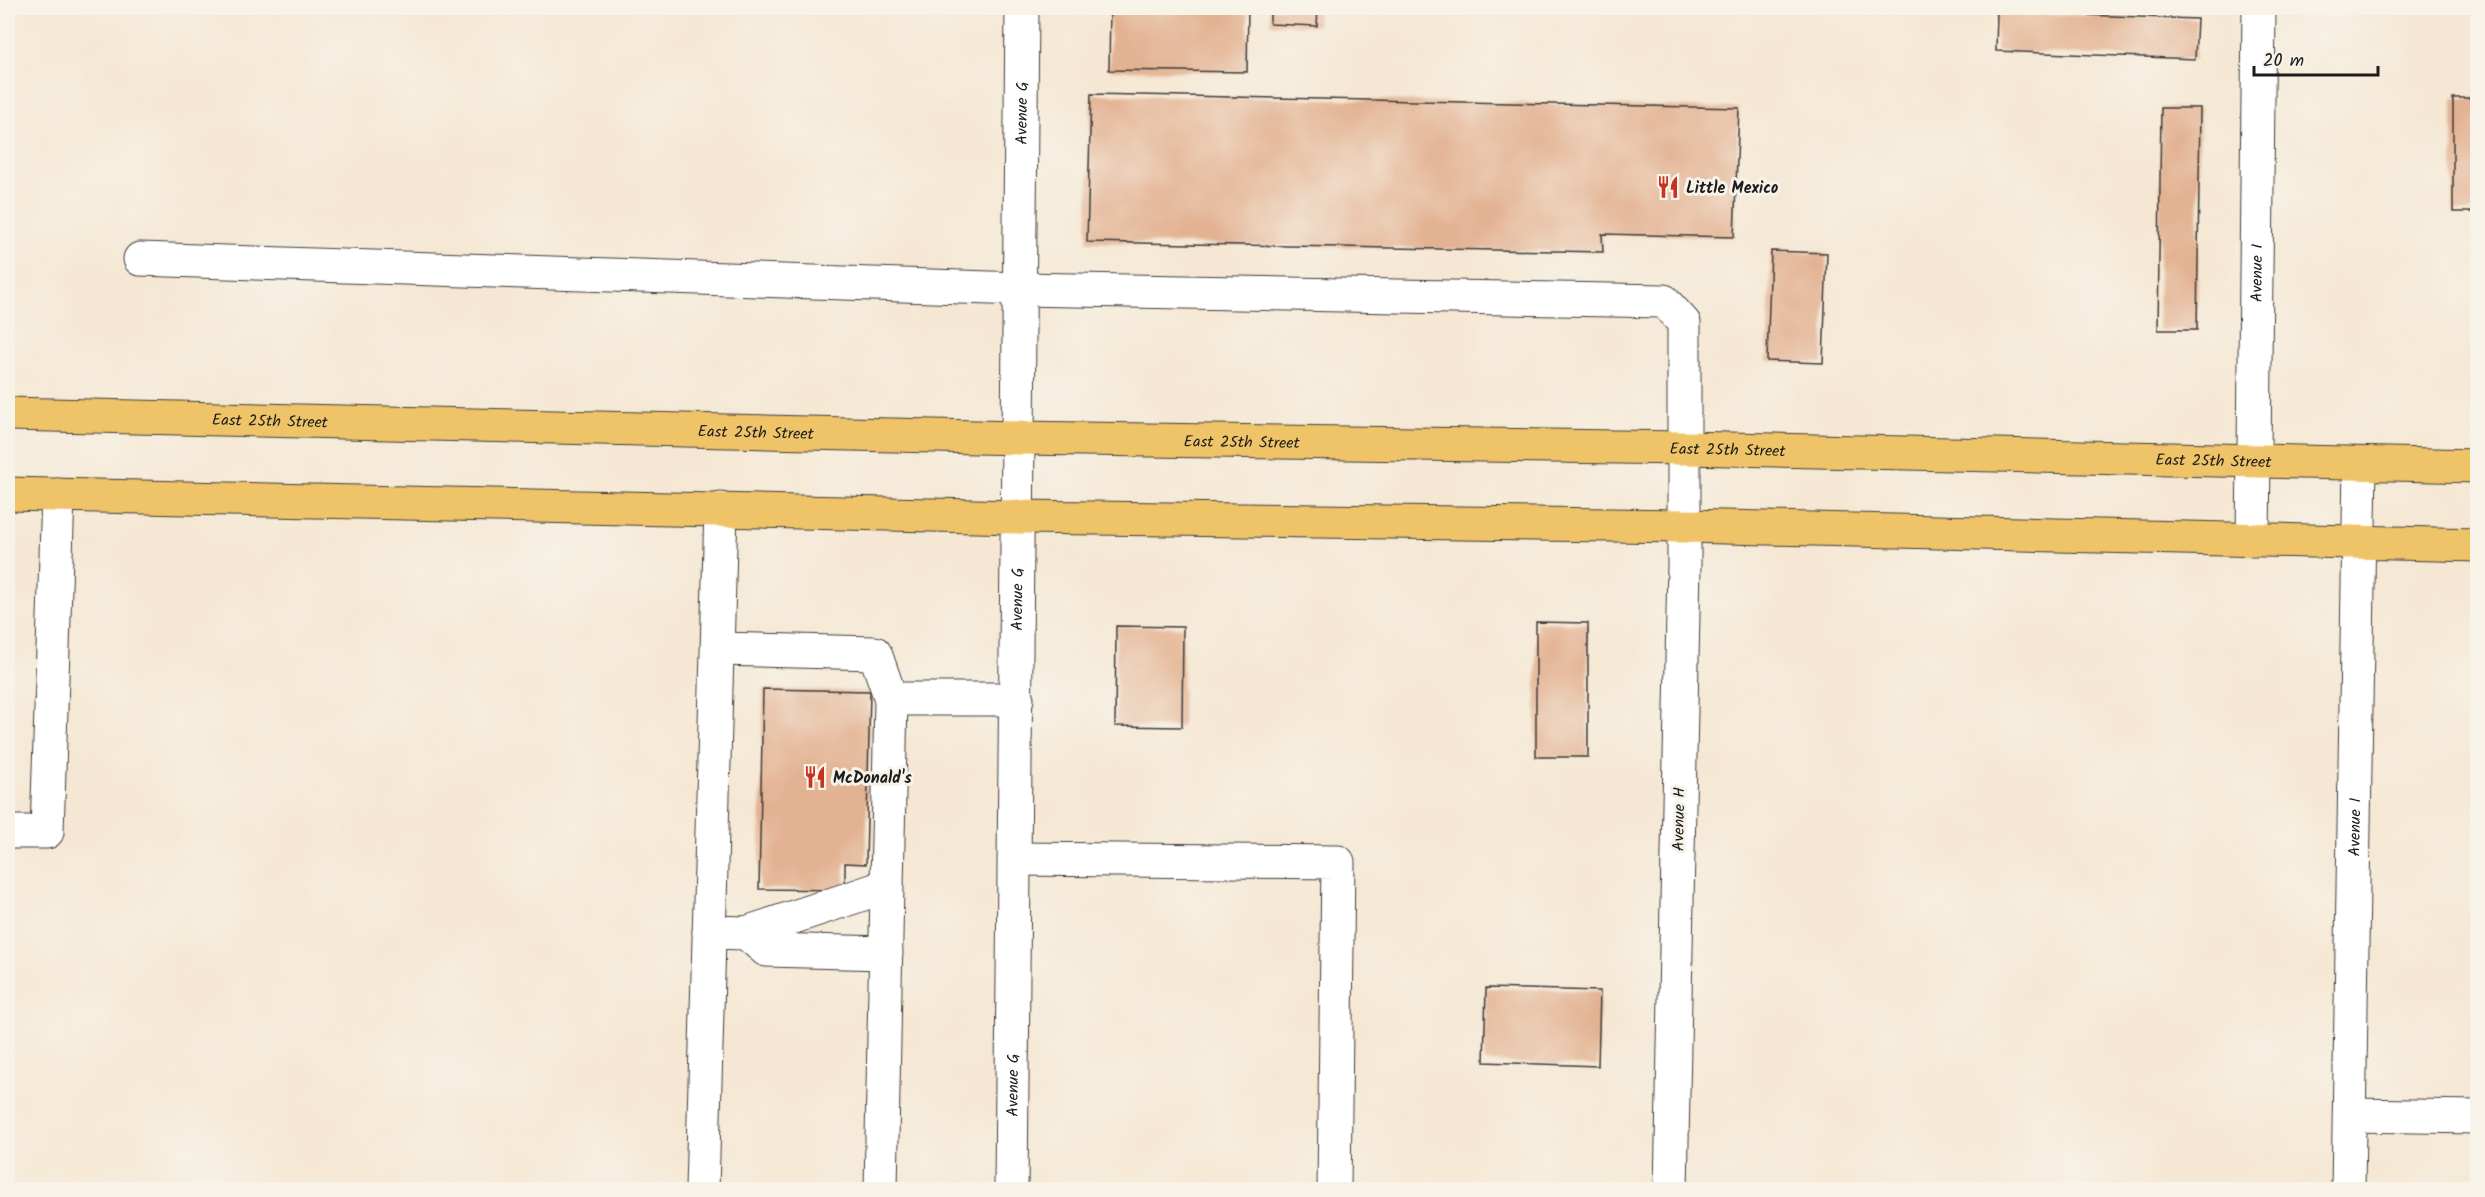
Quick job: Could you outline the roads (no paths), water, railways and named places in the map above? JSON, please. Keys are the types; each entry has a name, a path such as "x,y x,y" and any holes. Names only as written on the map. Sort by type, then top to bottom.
{"main road":[{"name":"East 25th Street","path":"8,414 1019,438 1684,448 2478,466"},
{"path":"8,494 1019,517 1684,526 2478,545"}],"street":[{"name":"Avenue G","path":"1011,1190 1016,859 1022,8"},
{"name":"Avenue I","path":"2253,540 2259,8"},
{"name":"Avenue H","path":"140,260 1020,289 1664,301 1684,323 1684,526 1671,1190"},
{"name":"Avenue I","path":"2348,1190 2360,464"},
{"path":"8,832 46,832 58,495"},
{"path":"702,1190 722,509"},
{"path":"718,649 875,653 891,699 882,1190"},
{"path":"891,699 1017,699"},
{"path":"1016,859 1338,862 1334,1190"},
{"path":"710,932 746,933 887,886"},
{"path":"746,933 766,950 886,953"},
{"path":"2350,1115 2478,1117"}],"place":[{"name":"Little Mexico","path":"1668,187"},
{"name":"McDonald's","path":"815,777"}]}
